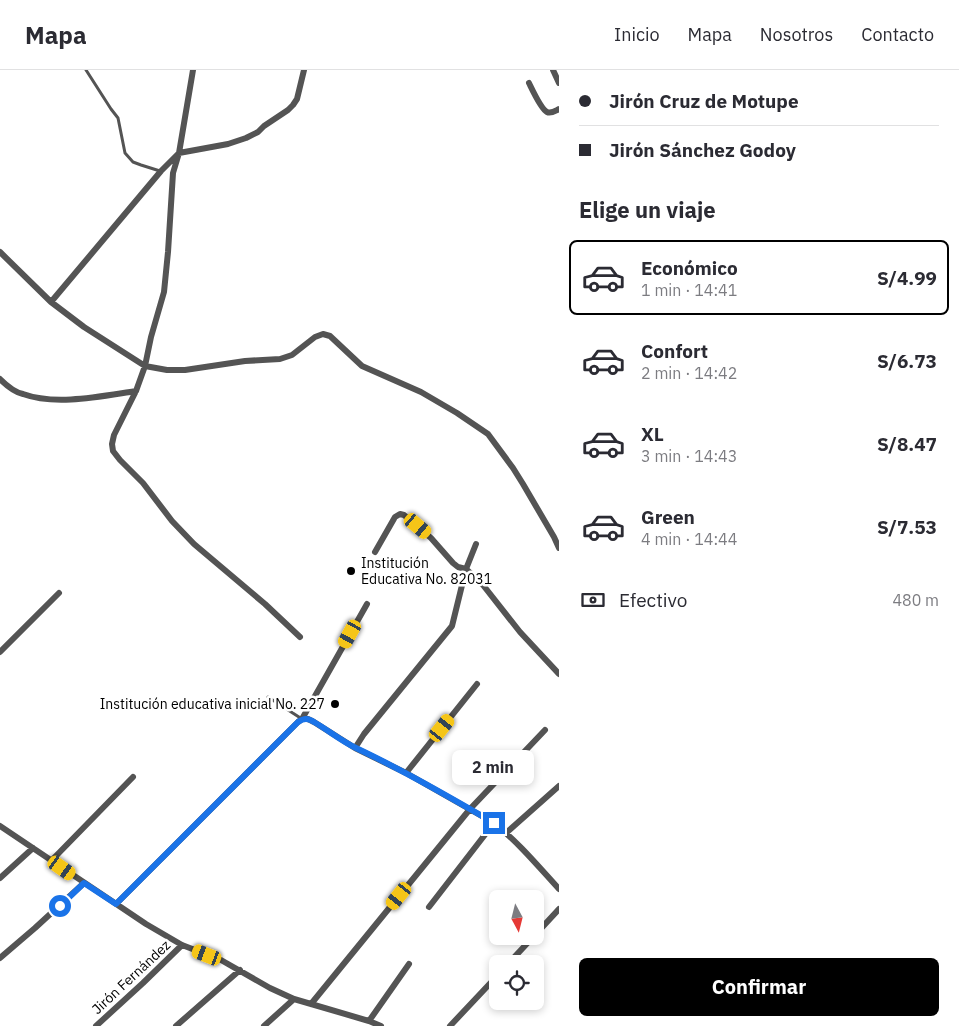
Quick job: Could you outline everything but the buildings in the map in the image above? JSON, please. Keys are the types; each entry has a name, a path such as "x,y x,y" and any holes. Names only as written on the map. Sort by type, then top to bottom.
{"street":[{"path":"193,70 179,153 173,173 164,292 145,366 136,391 114,435 113,451 143,483 172,521 194,544 265,604 300,637"},
{"path":"51,302 161,171 179,153 228,144 258,132 293,105 297,99 304,70"},
{"path":"553,70 559,83"},
{"path":"529,83 547,112 559,109"},
{"path":"0,252 51,302 84,328 145,366 167,370 185,370 245,361 280,359 292,355 315,337 323,334 330,336 362,366 421,392 488,434 523,484 559,548"},
{"path":"0,379 21,394 42,399 91,397 136,391"},
{"path":"375,552 395,517 400,514 404,515 431,538 453,563 466,569 483,585 520,632 559,674"},
{"path":"355,748 364,734 452,626 466,569 476,544"},
{"path":"0,652 59,593"},
{"path":"116,904 302,719 367,604"},
{"path":"406,773 477,684"},
{"path":"302,719 314,722 355,748 406,773 494,823 506,833 559,889"},
{"path":"311,1004 470,809 545,730"},
{"path":"52,860 133,776"},
{"path":"506,833 559,786"},
{"path":"429,907 494,823"},
{"path":"0,826 182,946 221,960 270,988 294,999 381,1026"},
{"path":"0,878 33,848"},
{"path":"0,958 84,883"},
{"path":"544,925 559,909"},
{"path":"516,955 526,945"},
{"name":"Jirón Fernández","path":"96,1026 182,946"},
{"path":"369,1021 409,964"},
{"path":"176,1026 240,970"},
{"path":"450,1026 489,985"},
{"path":"264,1026 294,999"}],"lane":[{"path":"86,70 118,118 125,154 133,162 161,171"},
{"path":"268,697 302,719"}],"place":[{"name":"Institución Educativa No. 82031","path":"351,571"},
{"name":"Institución educativa inicial No. 227","path":"335,704"}],"route":[{"path":"60,906 84,883 116,904 302,719 314,722 355,748 406,773 494,823"}]}
